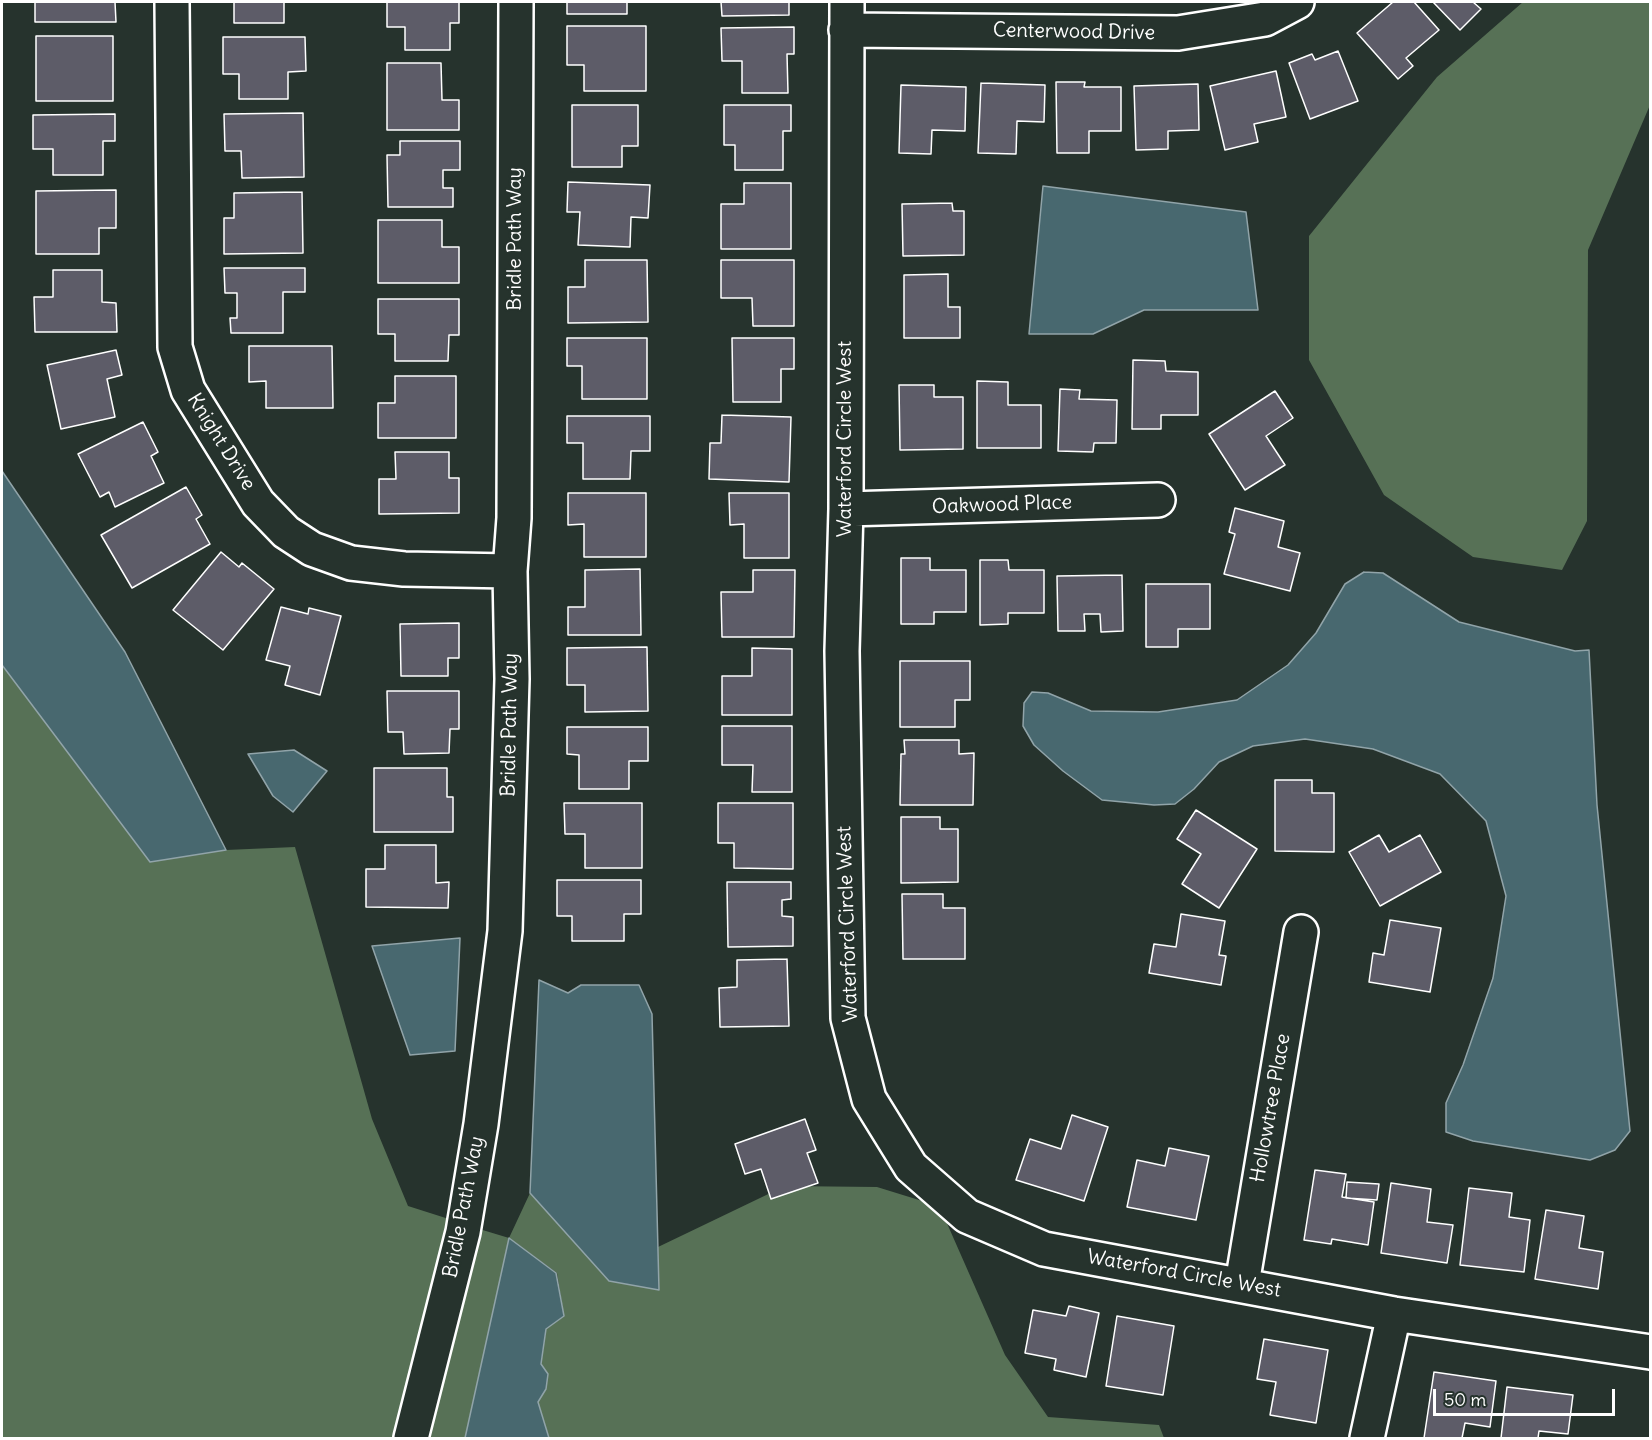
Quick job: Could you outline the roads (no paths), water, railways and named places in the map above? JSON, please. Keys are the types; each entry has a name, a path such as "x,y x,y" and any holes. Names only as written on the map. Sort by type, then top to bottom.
{"street":[{"name":"Knight Drive","path":"172,2 175,347 188,390 258,503 286,532 312,549 351,563 404,569 510,571"},
{"name":"Bridle Path Way","path":"411,1438 463,1232 481,1124 505,931 512,679 510,571 514,518 516,2"},
{"name":"Centerwood Drive","path":"846,16 1178,33 1265,19 1297,2"},
{"name":"Waterford Circle West","path":"846,16 846,509 842,651 848,1018 868,1099 911,1167 967,1216 1044,1249 1394,1314 1650,1352"},
{"name":"Oakwood Place","path":"846,509 1158,500"},
{"name":"Hollowtree Place","path":"1242,1284 1301,932"},
{"path":"1367,1438 1394,1314"}],"water":[{"path":"1043,186 1246,212 1258,310 1144,310 1093,334 1029,334"},
{"path":"2,471 125,652 226,850 150,862 2,665"},
{"path":"1364,572 1383,573 1459,622 1575,651 1589,650 1597,805 1630,1131 1615,1150 1590,1160 1473,1141 1446,1132 1446,1103 1463,1065 1493,978 1506,896 1486,821 1440,774 1373,749 1305,739 1253,746 1219,762 1194,789 1175,804 1154,805 1102,800 1063,771 1034,745 1023,726 1024,703 1032,692 1048,693 1091,711 1158,712 1237,700 1288,665 1316,633 1345,584"},
{"path":"294,750 327,771 293,812 273,796 248,754"},
{"path":"460,938 455,1051 410,1055 372,946"},
{"path":"539,980 568,993 581,985 639,985 652,1014 659,1290 609,1281 530,1193"},
{"path":"509,1238 556,1273 564,1316 546,1329 541,1364 548,1374 546,1389 538,1402 549,1438 465,1438"}]}
